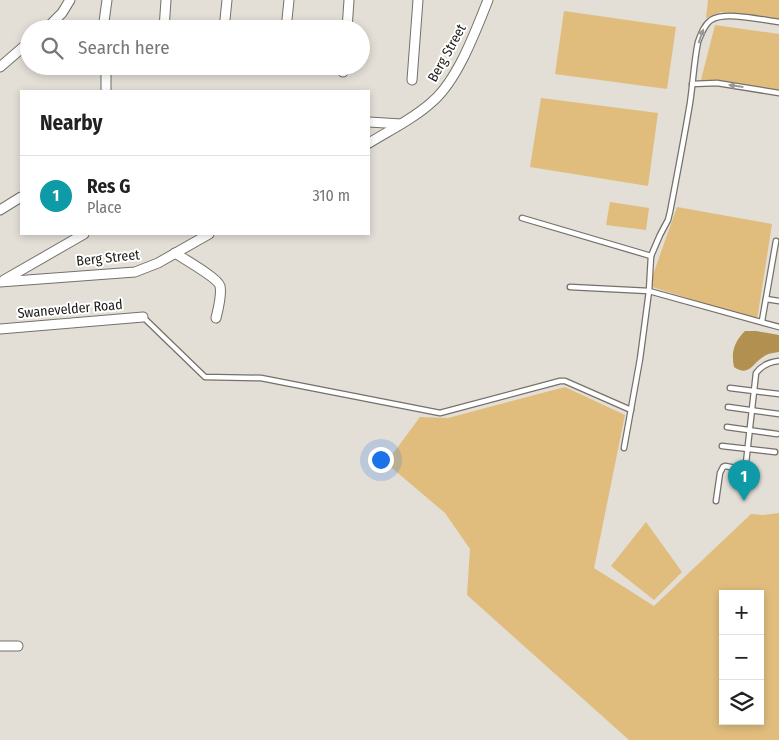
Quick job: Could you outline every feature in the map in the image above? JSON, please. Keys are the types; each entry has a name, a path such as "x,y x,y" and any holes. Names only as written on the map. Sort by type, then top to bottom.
{"street":[{"path":"56,20 62,14 70,0"},
{"path":"104,20 107,0"},
{"path":"165,20 166,0"},
{"path":"225,20 227,0"},
{"path":"287,20 289,0"},
{"path":"347,20 349,0"},
{"path":"412,80 418,0"},
{"name":"Berg Street","path":"370,142 402,124 433,101 441,92 466,50 488,0"},
{"path":"0,66 20,49"},
{"path":"106,75 106,90"},
{"path":"370,122 402,124"},
{"path":"0,210 20,198"},
{"path":"1,282 82,235"},
{"name":"Berg Street","path":"1,282 135,272 150,267 207,235"},
{"path":"175,253 213,277 219,283 220,291 216,318"},
{"name":"Swanevelder Road","path":"0,329 142,317"},
{"path":"0,646 18,646"}],"lane":[{"path":"624,448 640,359 649,291 651,256 670,212 690,102 698,42 704,26 718,17 728,16 779,22"},
{"path":"692,84 717,83 779,93"},
{"path":"522,218 651,256"},
{"path":"762,322 776,240"},
{"path":"570,287 649,291 779,326"},
{"path":"766,299 779,301"},
{"path":"142,317 205,377 262,378 440,413 565,381 631,410"},
{"path":"716,500 721,470 725,466 740,468 746,463 756,373 760,367 779,361"},
{"path":"730,388 779,394"},
{"path":"728,407 779,414"},
{"path":"727,427 777,434"},
{"path":"722,446 775,452"}],"shaded area":[{"path":"708,0 779,0 779,20 721,12 706,18"},
{"path":"564,11 676,27 667,89 555,74"},
{"path":"715,25 779,34 779,92 701,80"},
{"path":"541,98 658,113 648,186 530,167"},
{"path":"610,202 649,208 646,230 606,225"},
{"path":"677,207 772,224 757,320 649,286"},
{"path":"745,331 779,335 779,352 765,356 743,371 734,367 733,357 738,339"},
{"path":"565,387 625,415 594,568 654,606 751,514 779,513 779,740 629,740 467,595 470,549 445,513 386,463 420,417 448,418"},
{"path":"646,522 682,572 654,600 611,566"}],"place":[{"name":"Res G","path":"744,501"}]}
